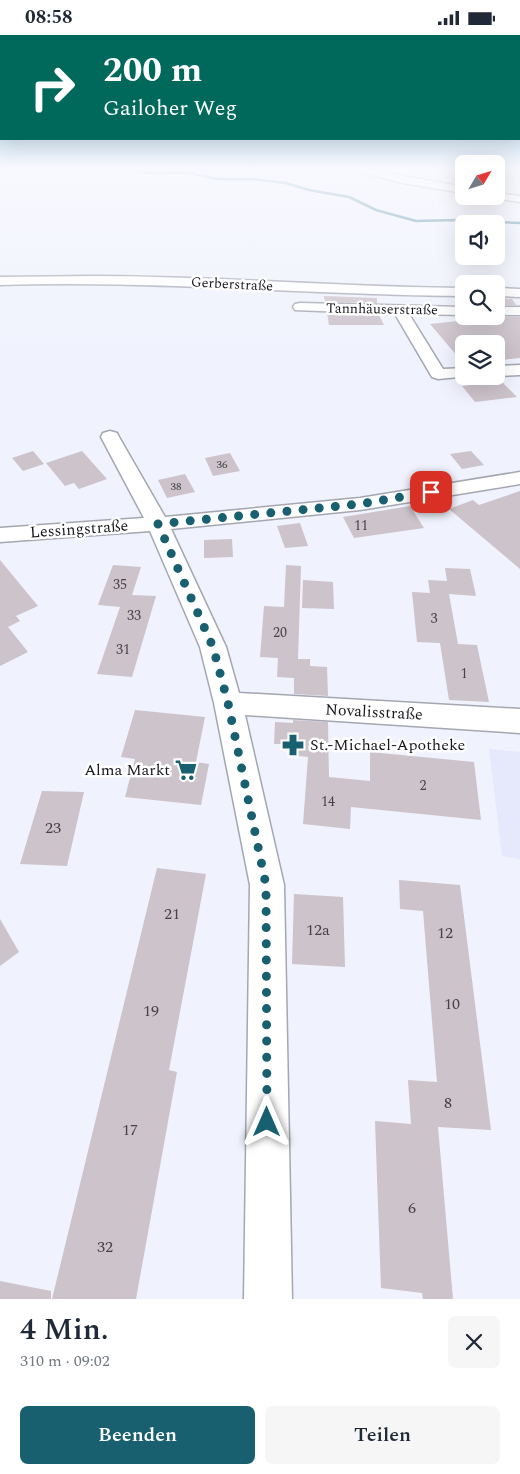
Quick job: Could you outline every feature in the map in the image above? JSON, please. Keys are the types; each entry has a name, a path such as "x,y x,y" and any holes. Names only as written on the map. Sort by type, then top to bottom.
{"street":[{"name":"Gerberstraße","path":"0,281 68,279 174,281 330,289 455,292"},
{"path":"505,293 520,293"},
{"name":"Tannhäuserstraße","path":"300,307 455,311"},
{"path":"400,311 438,374 455,373"},
{"path":"505,311 520,311"},
{"path":"505,371 520,370"},
{"path":"110,437 158,524 213,647 228,703 266,885 268,1299"},
{"path":"158,524 360,504 520,477"},
{"name":"Lessingstraße","path":"0,535 158,524"},
{"name":"Novalisstraße","path":"228,703 520,721"}],"shaded area":[{"path":"489,749 520,752 520,859 502,856"}],"building":[{"path":"324,296 377,298 377,303 325,302"},
{"path":"505,299 512,299 516,305 505,305"},
{"path":"327,313 379,315 384,325 329,325"},
{"path":"505,317 520,317 520,358 505,360 505,335 455,335 455,353 430,324 455,321 455,325 505,325"},
{"path":"505,385 517,397 475,402 462,386"},
{"path":"33,451 44,464 23,471 12,458"},
{"path":"82,451 107,479 79,489 74,483 65,486 46,463"},
{"path":"471,451 484,465 462,469 450,454"},
{"path":"230,453 240,471 213,476 205,458"},
{"path":"185,474 195,492 167,498 158,480"},
{"path":"520,491 520,569 449,509 473,500 479,505"},
{"path":"410,506 424,528 354,538 343,517"},
{"path":"300,523 308,546 285,548 277,526"},
{"path":"232,539 233,557 204,558 204,540"},
{"path":"0,560 38,606 16,616 20,621 8,627 28,652 0,666"},
{"path":"113,565 141,567 132,595 156,596 132,677 97,674 120,607 98,605"},
{"path":"286,565 301,566 298,659 310,659 310,666 327,667 328,696 294,694 294,678 277,677 278,658 260,657 264,606 284,607"},
{"path":"445,568 470,569 476,596 449,594 458,644 477,645 489,702 449,700 440,643 417,642 412,592 430,593 428,580 447,581"},
{"path":"303,580 333,582 334,609 302,608"},
{"path":"135,710 205,717 196,762 209,764 201,805 125,797 135,759 121,757"},
{"path":"293,720 328,722 329,777 370,781 370,752 474,762 481,820 351,807 350,829 303,824 308,757 289,755 289,744 274,744 275,722 293,723"},
{"path":"42,791 84,792 67,866 20,864"},
{"path":"157,868 206,874 169,1070 177,1072 136,1299 52,1299"},
{"path":"399,880 460,885 491,1130 438,1127 453,1299 423,1299 422,1293 381,1288 375,1121 411,1124 408,1080 437,1082 423,911 400,909"},
{"path":"294,894 343,897 345,967 292,964"},
{"path":"0,919 19,952 0,966"},
{"path":"0,1281 51,1291 51,1299 0,1299"}],"place":[{"name":"St.-Michael-Apotheke","path":"293,745"},
{"name":"Alma Markt","path":"186,770"}],"route":[{"path":"267,1122 266,885 228,703 213,647 158,524 360,504 431,492"}]}
